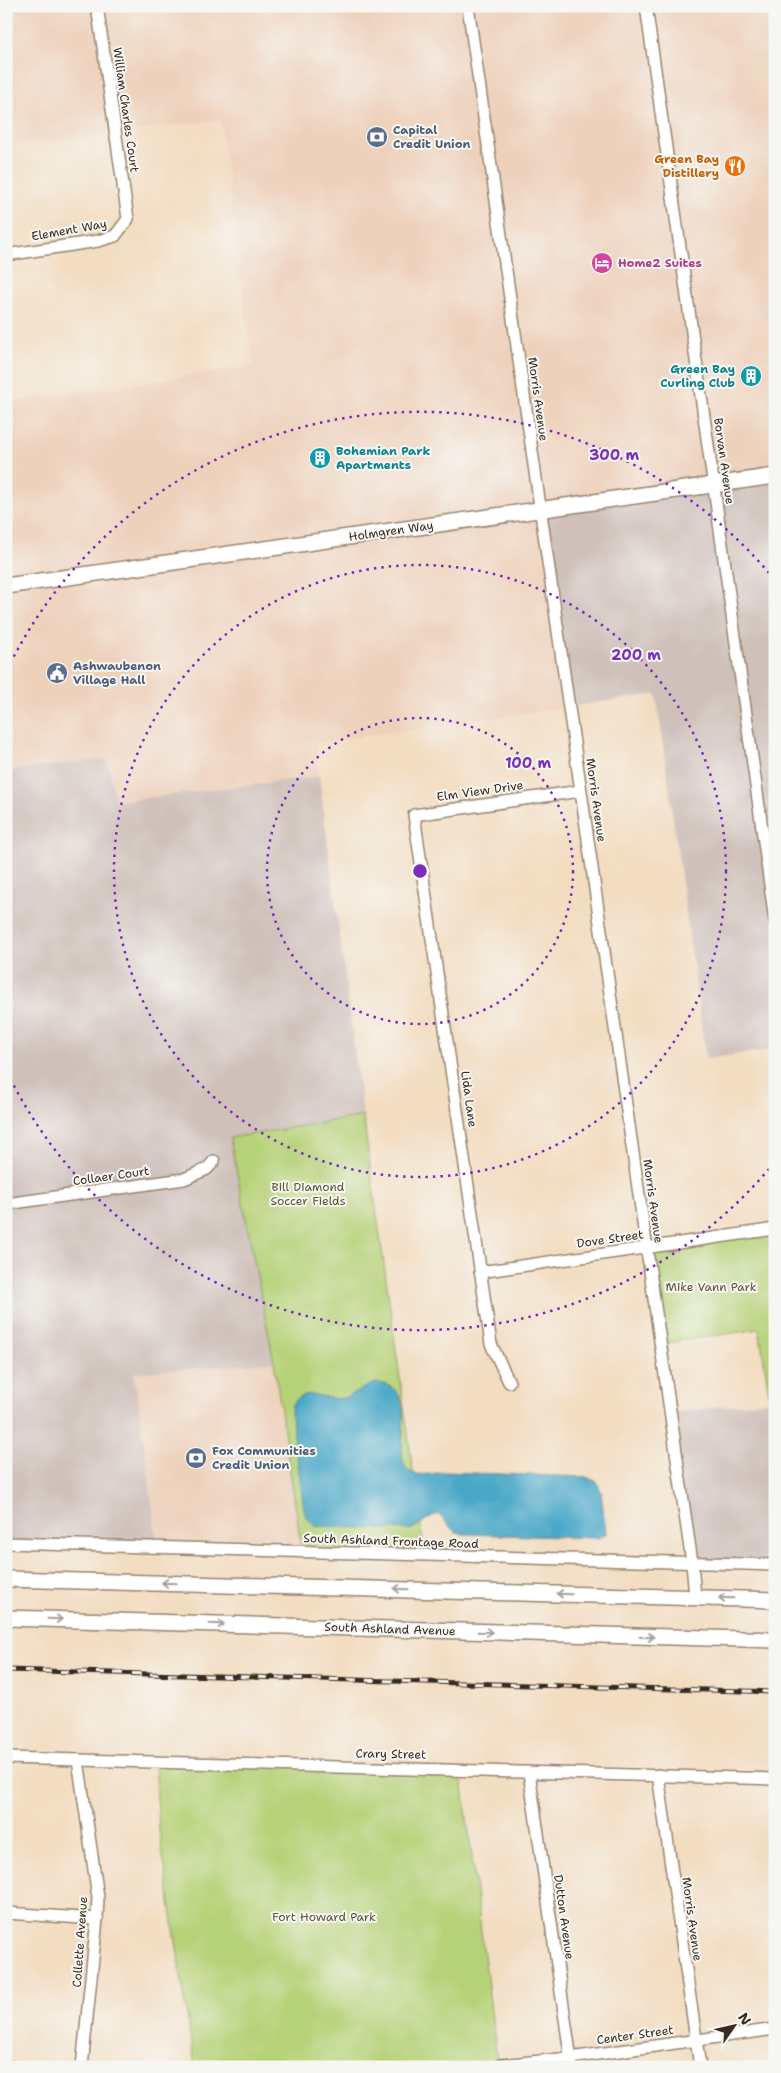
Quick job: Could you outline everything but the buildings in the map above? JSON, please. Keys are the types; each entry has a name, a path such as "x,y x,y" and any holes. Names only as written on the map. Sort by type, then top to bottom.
{"main road":[{"name":"Holmgren Way","path":"6,586 775,476"},
{"path":"6,1579 775,1600"},
{"name":"South Ashland Avenue","path":"6,1618 775,1640"}],"street":[{"name":"William Charles Court","path":"97,6 128,218"},
{"name":"Morris Avenue","path":"468,6 692,1563 695,1597"},
{"name":"Borvan Avenue","path":"646,6 775,920"},
{"name":"Element Way","path":"6,255 98,241 116,236 128,218"},
{"name":"Elm View Drive","path":"414,815 580,791"},
{"name":"Lida Lane","path":"414,815 491,1344 509,1382"},
{"name":"Collaer Court","path":"6,1204 184,1179 207,1169 214,1161"},
{"name":"Dove Street","path":"480,1272 775,1229"},
{"name":"South Ashland Frontage Road","path":"6,1543 775,1565"},
{"name":"Crary Street","path":"6,1758 775,1779"},
{"name":"Collette Avenue","path":"78,1760 98,1897 82,2067"},
{"name":"Dutton Avenue","path":"529,1772 571,2062"},
{"name":"Morris Avenue","path":"658,1775 700,2067"},
{"path":"6,1913 97,1919"},
{"name":"Center Street","path":"500,2065 571,2062 696,2040 775,2029"},
{"path":"6,2066 12,2067"}],"shaded area":[{"path":"6,6 775,6 775,476 568,707 316,743 319,776 116,802 107,759 6,771 6,403 254,366 220,120 6,146"},
{"path":"775,476 775,1049 706,1059 656,694 568,707 540,510"},
{"path":"107,759 116,802 319,776 363,1116 230,1138 274,1362 134,1373 158,1547 6,1543 6,771"},
{"path":"274,1362 302,1552 158,1547 134,1373"},
{"path":"775,1400 775,1565 692,1563 670,1413"}],"green space":[{"name":"Bill Diamond Soccer Fields","path":"363,1116 425,1555 302,1552 274,1362 230,1138"},
{"name":"Mike Vann Park","path":"775,1229 775,1400 770,1400 759,1329 660,1344 646,1248"},
{"name":"Fort Howard Park","path":"155,1761 461,1770 498,2067 195,2067 159,1830"}],"water":[{"path":"376,1383 391,1387 399,1396 403,1409 404,1424 402,1453 404,1465 410,1472 423,1474 444,1472 586,1477 597,1482 601,1491 606,1534 597,1538 464,1534 454,1531 438,1514 409,1530 315,1526 306,1517 304,1509 291,1414 292,1404 298,1398 310,1394 336,1399 343,1398"}],"railway":[{"path":"6,1670 775,1692"}],"place":[{"name":"Capital Credit Union","path":"377,137"},
{"name":"Green Bay Distillery","path":"735,166"},
{"name":"Home2 Suites","path":"602,263"},
{"name":"Green Bay Curling Club","path":"751,376"},
{"name":"Bohemian Park Apartments","path":"320,458"},
{"name":"Ashwaubenon Village Hall","path":"57,673"},
{"name":"Fox Communities Credit Union","path":"196,1458"}]}
